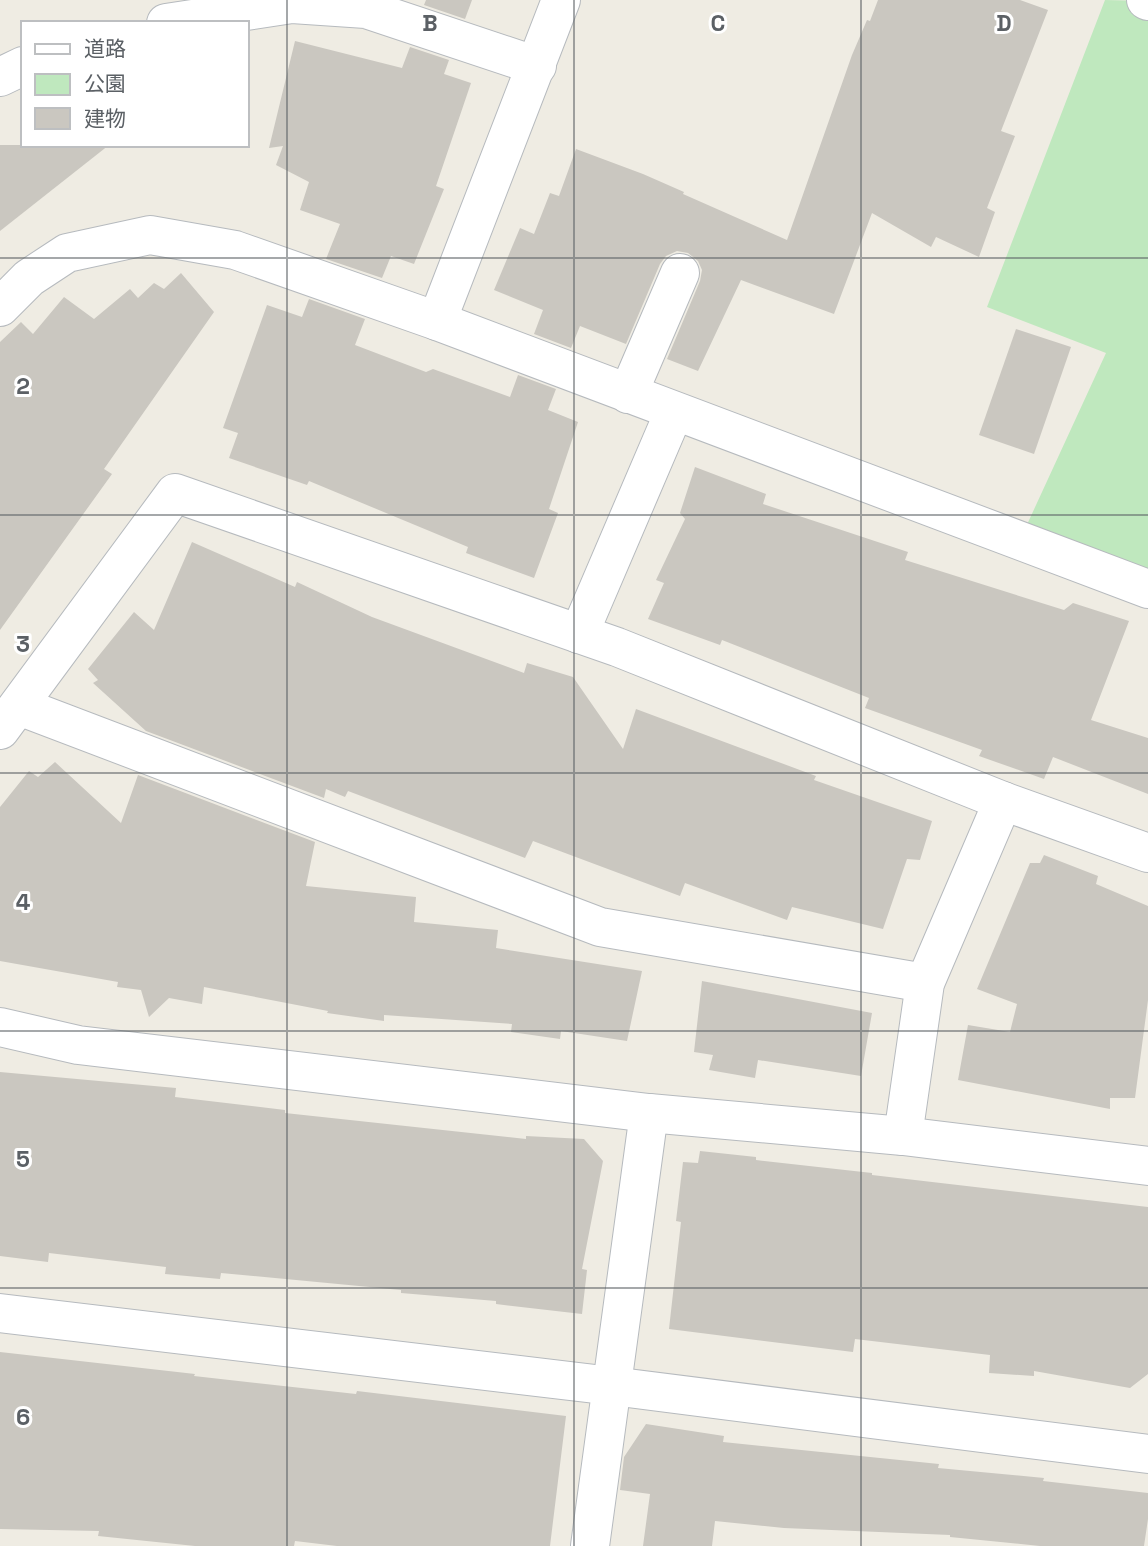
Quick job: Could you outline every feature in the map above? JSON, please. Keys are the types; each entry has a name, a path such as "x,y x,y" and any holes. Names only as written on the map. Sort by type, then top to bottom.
{"street":[{"path":"437,321 561,0"},
{"path":"179,21 292,4 366,9 537,66"},
{"path":"0,77 21,67"},
{"path":"0,307 29,278 67,253 150,235 236,250 437,321 1148,589"},
{"path":"628,394 680,273"},
{"path":"579,634 674,412"},
{"path":"925,983 600,928 9,718 175,493 579,634 1003,801 1148,853"},
{"path":"902,1136 925,983 1003,801"},
{"path":"0,1027 78,1045 649,1113 902,1136 1148,1166"},
{"path":"590,1546 649,1113"},
{"path":"0,1313 612,1386 1148,1454"}],"green space":[{"path":"1105,0 1148,1 1148,590 1019,542 1106,353 987,307"}],"building":[{"path":"426,0 472,0 465,19 424,5"},
{"path":"878,0 1020,0 1048,10 1001,131 1015,136 987,208 995,212 979,257 936,237 931,247 872,213 834,314 741,280 698,371 667,359 700,281 702,270 698,261 688,253 677,251 666,256 660,264 626,344 580,326 571,348 534,334 543,310 494,290 520,228 534,234 550,193 559,196 576,149 643,174 787,240 852,55"},
{"path":"295,41 402,68 410,47 449,60 444,74 471,83 436,186 444,189 414,264 391,256 382,278 326,259 340,224 300,210 309,182 276,165 283,146 269,148"},
{"path":"0,145 106,147 0,231"},
{"path":"181,273 214,312 104,469 112,474 0,630 0,342 21,322 33,334 64,297 94,319 130,289 138,298 154,283 164,289"},
{"path":"309,299 365,319 355,345 426,372 433,369 510,397 518,375 556,389 548,410 578,422 549,509 558,513 534,578 466,553 468,547 309,481 307,485 229,458 238,433 223,428 267,305 302,317"},
{"path":"1016,329 1071,347 1034,454 979,435"},
{"path":"695,467 766,494 763,504 908,552 905,560 1064,610 1073,603 1129,621 1091,720 1148,738 1148,794 1053,757 1044,779 979,756 982,750 865,708 869,698 722,640 720,645 648,619 664,583 656,580 685,519 680,513"},
{"path":"192,542 295,587 297,582 372,617 524,673 527,663 573,677 623,749 636,709 816,776 814,780 932,821 920,860 907,859 883,929 792,907 787,920 685,883 680,896 533,841 525,858 348,791 345,797 326,789 324,798 146,731 93,683 98,680 88,669 134,612 154,630"},
{"path":"55,762 121,823 138,775 315,842 306,886 416,897 414,922 498,930 496,948 642,971 627,1041 561,1031 560,1039 511,1032 512,1024 384,1015 384,1021 327,1013 328,1011 204,987 202,1004 169,998 149,1017 141,990 117,987 118,982 0,961 0,807 29,771 38,777"},
{"path":"1044,855 1098,876 1096,884 1148,906 1148,1000 1135,1098 1110,1098 1110,1109 958,1080 968,1025 1010,1032 1017,1004 977,989 1030,863 1040,863"},
{"path":"702,981 872,1013 861,1076 758,1060 755,1078 709,1070 713,1055 694,1052"},
{"path":"0,1072 176,1088 175,1097 285,1110 285,1113 526,1139 526,1136 584,1139 603,1161 582,1269 587,1270 582,1314 496,1304 496,1301 401,1293 401,1290 221,1273 220,1279 165,1274 166,1267 49,1253 48,1262 0,1256"},
{"path":"700,1151 872,1175 1148,1207 1148,1374 1130,1388 1034,1371 1034,1376 989,1373 990,1355 855,1339 853,1352 669,1329 681,1222 676,1221 683,1162 698,1163"},
{"path":"0,1352 566,1416 550,1546 337,1546 295,1541 294,1546 195,1546 98,1536 99,1531 0,1529"},
{"path":"646,1424 724,1436 723,1442 939,1464 938,1468 1044,1478 1043,1481 1148,1493 1144,1546 1040,1546 950,1535 784,1528 715,1521 712,1546 643,1546 650,1494 620,1490 624,1457"}]}
